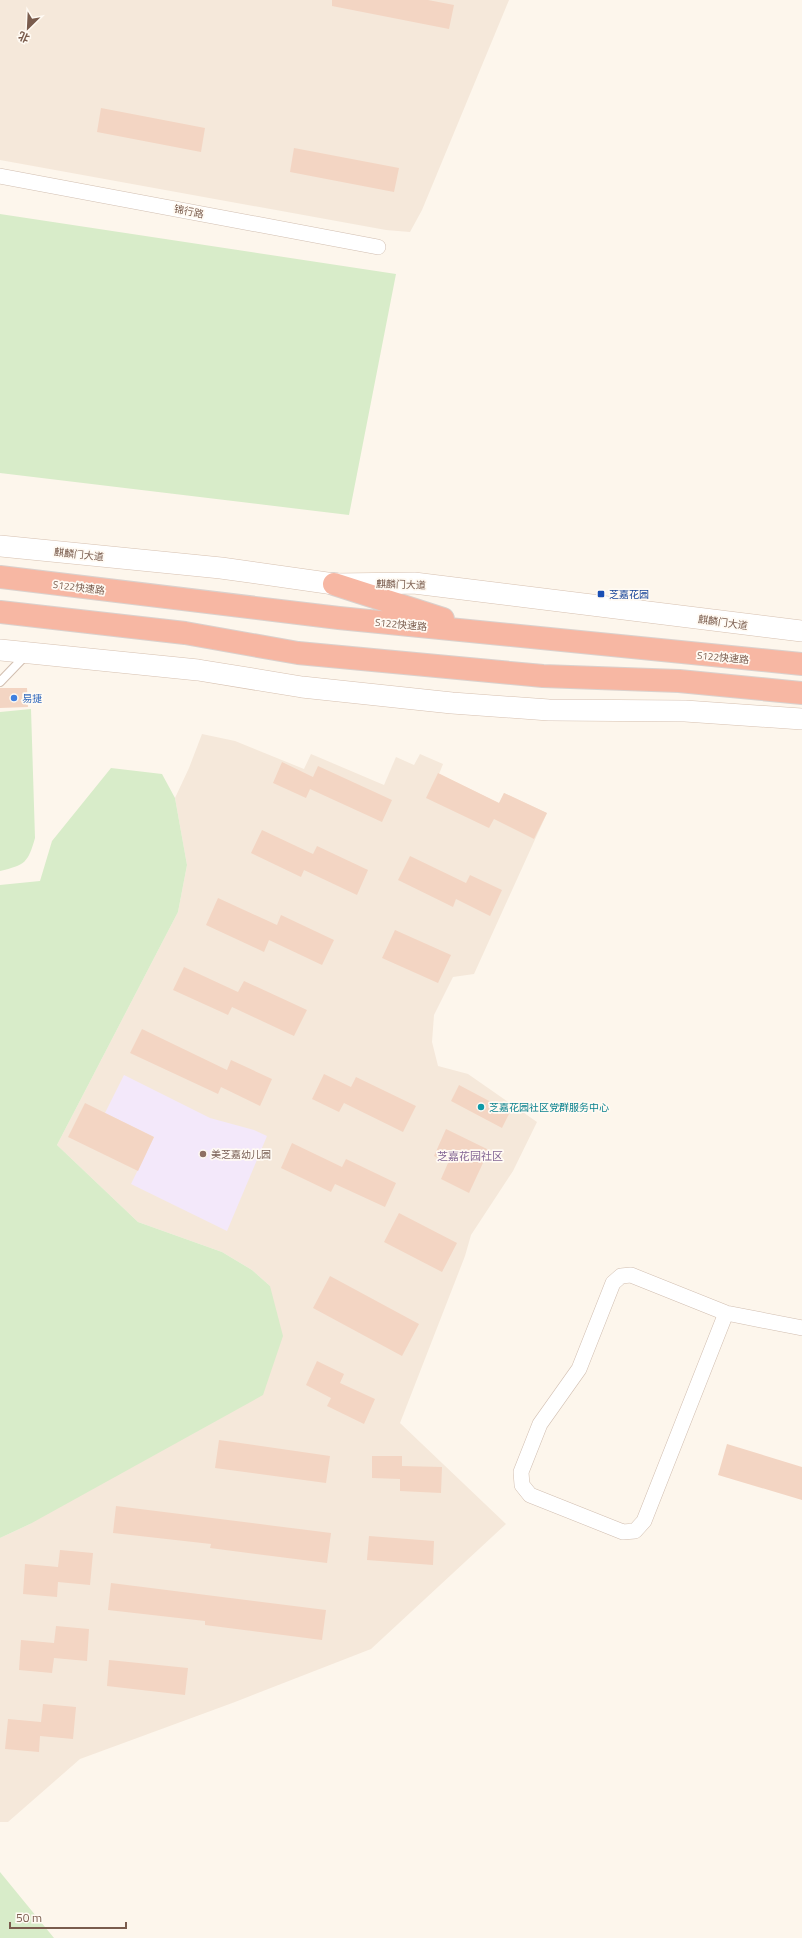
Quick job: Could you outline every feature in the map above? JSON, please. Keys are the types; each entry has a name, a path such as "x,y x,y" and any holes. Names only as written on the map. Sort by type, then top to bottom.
{"highway":[{"name":"S122快速路","path":"0,577 339,618 802,664"},
{"path":"334,584 484,632"},
{"path":"0,612 185,633 298,653 543,676 678,681 802,693"}],"street":[{"name":"锦行路","path":"0,176 378,247"},
{"name":"麒麟门大道","path":"0,546 221,568 334,584 414,583 802,631"},
{"path":"0,650 198,670 302,687 452,703 549,710 685,711 802,719"},
{"path":"726,1313 644,1521 635,1531 623,1532 530,1495 522,1485 521,1472 540,1424 579,1369 612,1283 621,1276 631,1275 726,1313 802,1328"}],"lane":[{"path":"0,682 28,653"}],"shaded area":[{"path":"0,0 509,0 422,210 410,232 386,230 0,160"},
{"path":"202,734 235,741 304,769 311,754 384,785 396,757 414,765 420,754 443,764 439,774 499,803 504,793 547,813 474,974 453,977 434,1015 432,1042 438,1066 468,1074 537,1122 513,1171 471,1235 465,1256 400,1423 506,1524 371,1649 235,1702 80,1759 8,1822 0,1822 0,1538 30,1524 270,1286 252,1270 222,1252 138,1222 57,1145 178,912 187,865 175,798 189,768"},
{"name":"美芝嘉幼儿园","path":"124,1075 210,1118 254,1130 267,1136 227,1231 131,1184 154,1137 105,1113"}],"green space":[{"path":"0,214 396,274 349,515 0,473"},
{"path":"31,709 35,838 30,853 24,862 15,867 0,871 0,712"},
{"path":"111,768 162,774 175,798 187,865 178,912 57,1145 138,1222 222,1252 252,1270 270,1286 283,1336 263,1395 30,1524 0,1538 0,885 40,881 52,841"},
{"path":"0,1872 54,1938 0,1938"}],"building":[{"path":"332,0 428,0 454,5 449,29 332,6"},
{"path":"101,108 205,128 201,152 97,132"},
{"path":"294,148 399,168 394,192 290,172"},
{"name":"易捷","path":"0,688 27,688 28,707 0,708"},
{"path":"282,762 313,777 318,766 392,800 382,822 310,789 306,798 273,783"},
{"path":"438,773 499,803 504,793 547,813 534,839 494,819 489,828 426,798"},
{"path":"262,830 313,854 317,846 368,870 357,895 304,870 301,877 251,853"},
{"path":"410,856 466,883 470,875 502,890 490,916 456,899 453,907 398,880"},
{"path":"218,898 277,925 281,915 334,940 322,965 269,940 264,952 206,925"},
{"path":"395,930 451,955 438,983 382,958"},
{"path":"184,967 238,992 244,981 307,1010 294,1036 232,1007 228,1015 173,990"},
{"path":"142,1029 227,1070 231,1060 272,1079 260,1106 221,1087 218,1094 130,1053"},
{"path":"324,1074 351,1087 356,1077 416,1106 403,1132 344,1103 339,1112 312,1099"},
{"name":"芝嘉花园社区党群服务中心","path":"459,1085 510,1112 502,1128 451,1101"},
{"path":"85,1103 154,1137 138,1171 68,1137"},
{"path":"446,1129 489,1150 469,1193 441,1179 448,1163 434,1156"},
{"path":"292,1143 342,1167 346,1159 396,1183 385,1207 335,1184 331,1192 281,1168"},
{"path":"399,1213 457,1243 442,1272 384,1242"},
{"path":"330,1276 419,1324 402,1356 313,1308"},
{"path":"317,1361 344,1374 340,1383 375,1399 364,1424 327,1406 331,1398 306,1385"},
{"path":"219,1440 330,1456 326,1483 215,1468"},
{"path":"727,1444 802,1467 802,1500 718,1475"},
{"path":"372,1456 402,1456 402,1466 442,1467 441,1493 400,1491 400,1479 372,1478"},
{"path":"116,1506 331,1533 327,1563 210,1548 211,1544 113,1533"},
{"path":"369,1536 434,1541 433,1565 367,1560"},
{"path":"60,1550 93,1553 90,1585 58,1582 57,1597 23,1594 25,1564 58,1567"},
{"path":"111,1583 326,1610 322,1640 205,1625 205,1621 108,1610"},
{"path":"56,1626 89,1629 87,1661 54,1658 52,1673 19,1670 21,1640 54,1643"},
{"path":"109,1660 188,1668 185,1695 107,1686"},
{"path":"43,1704 76,1707 73,1739 40,1736 39,1752 5,1749 8,1719 41,1722"}],"place":[{"name":"芝嘉花园","path":"601,594"},
{"name":"易捷","path":"14,698"},
{"name":"芝嘉花园社区党群服务中心","path":"481,1107"},
{"name":"美芝嘉幼儿园","path":"203,1154"}],"district":[{"name":"芝嘉花园社区","path":"470,1156"}]}
